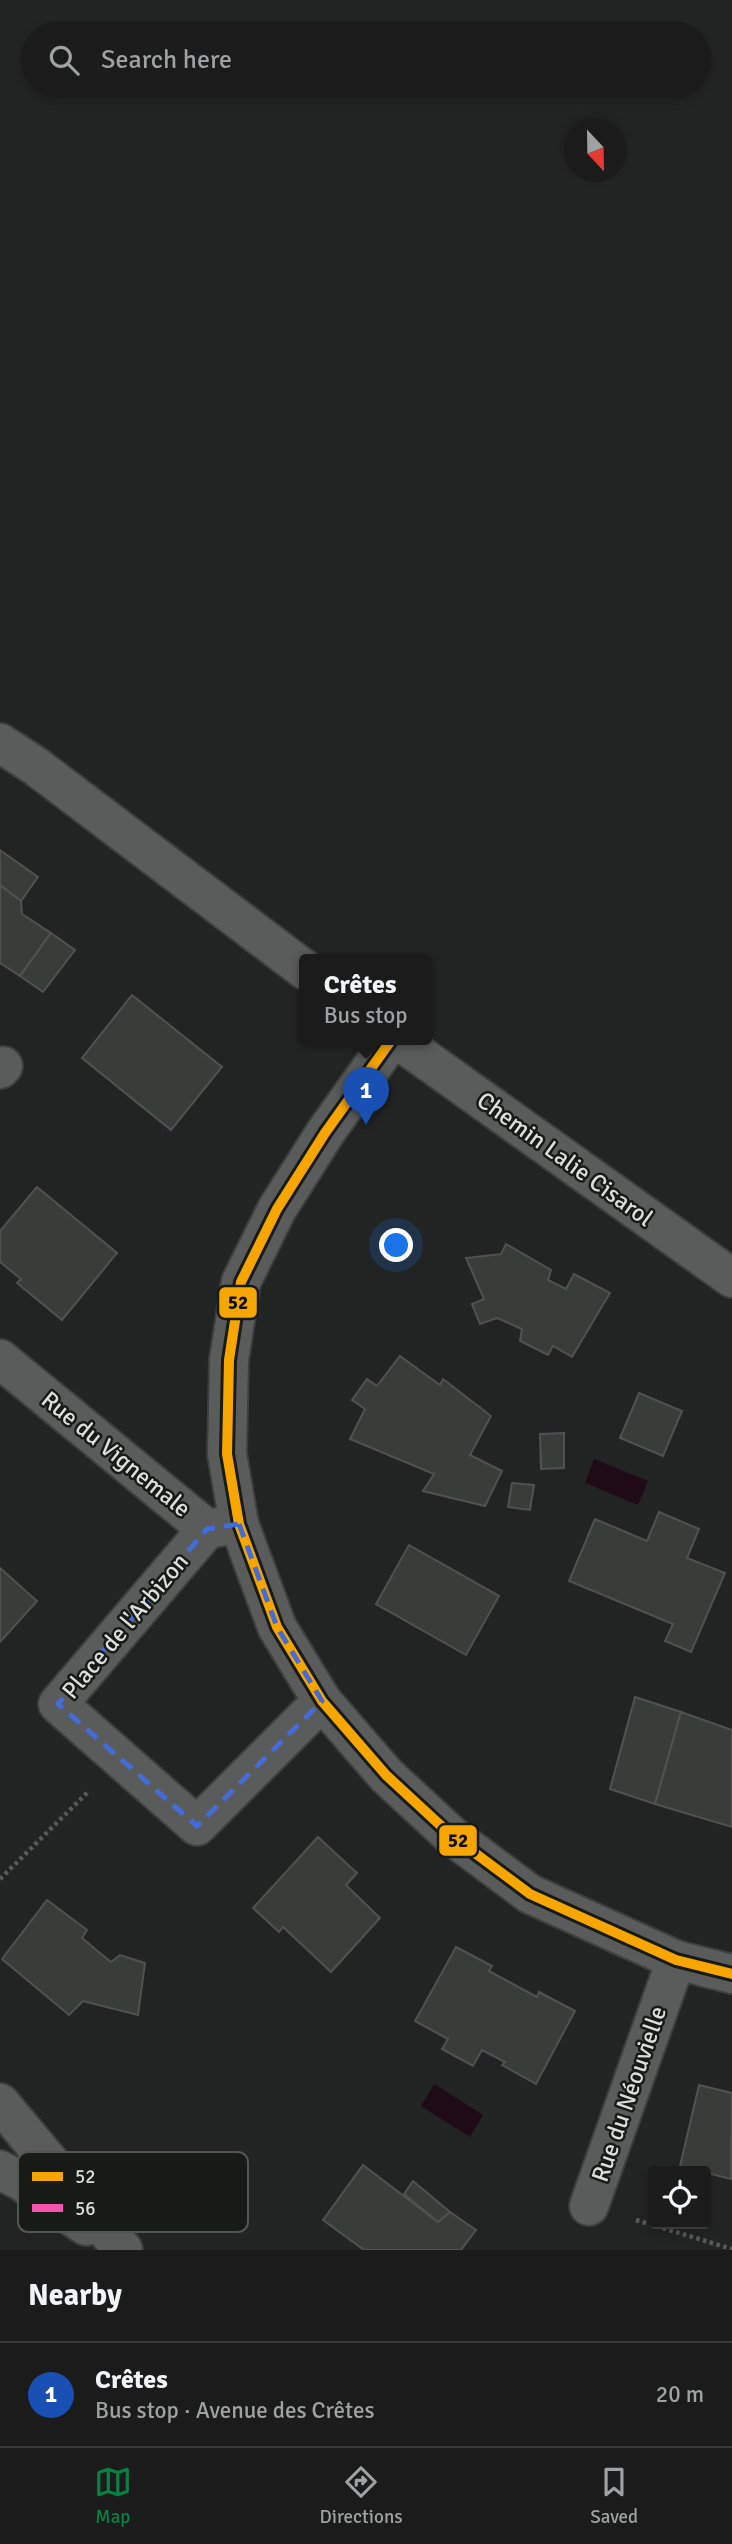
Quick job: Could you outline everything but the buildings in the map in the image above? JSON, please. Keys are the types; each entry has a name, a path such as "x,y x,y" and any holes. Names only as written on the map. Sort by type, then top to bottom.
{"street":[{"path":"0,743 299,965"},
{"path":"388,1045 325,1133 284,1198 241,1282 229,1360 223,1526 277,1627 322,1701 386,1774 452,1836 530,1894 676,1960 732,1974"},
{"name":"Chemin Lalie Cisarol","path":"405,1045 732,1278"},
{"name":"Rue du Vignemale","path":"0,1359 223,1526"},
{"name":"Place de l'Arbizon","path":"223,1526 58,1704 197,1826 322,1701"},
{"name":"Rue du Néouvielle","path":"589,2206 676,1960"},
{"path":"0,2103 40,2152"},
{"path":"0,2170 18,2179"},
{"path":"95,2232 121,2250"},
{"path":"106,2232 121,2250"}],"path":[{"path":"0,1879 121,1759"},
{"name":"Rue du Néouvielle","path":"589,2206 732,2249"}],"highlighted area":[{"path":"239,1524 277,1627 322,1701 197,1826 58,1704 207,1529"}],"shaded area":[{"path":"594,1459 648,1481 638,1505 585,1483"},
{"path":"434,2084 483,2115 470,2137 421,2106"}],"transit line":[{"name":"52","path":"388,1045 325,1133 277,1209 241,1282 229,1360 227,1454 239,1524 277,1627 322,1701 386,1775 452,1836 530,1894 676,1960 732,1974"}],"place":[{"name":"Crêtes","path":"366,1125"}]}
